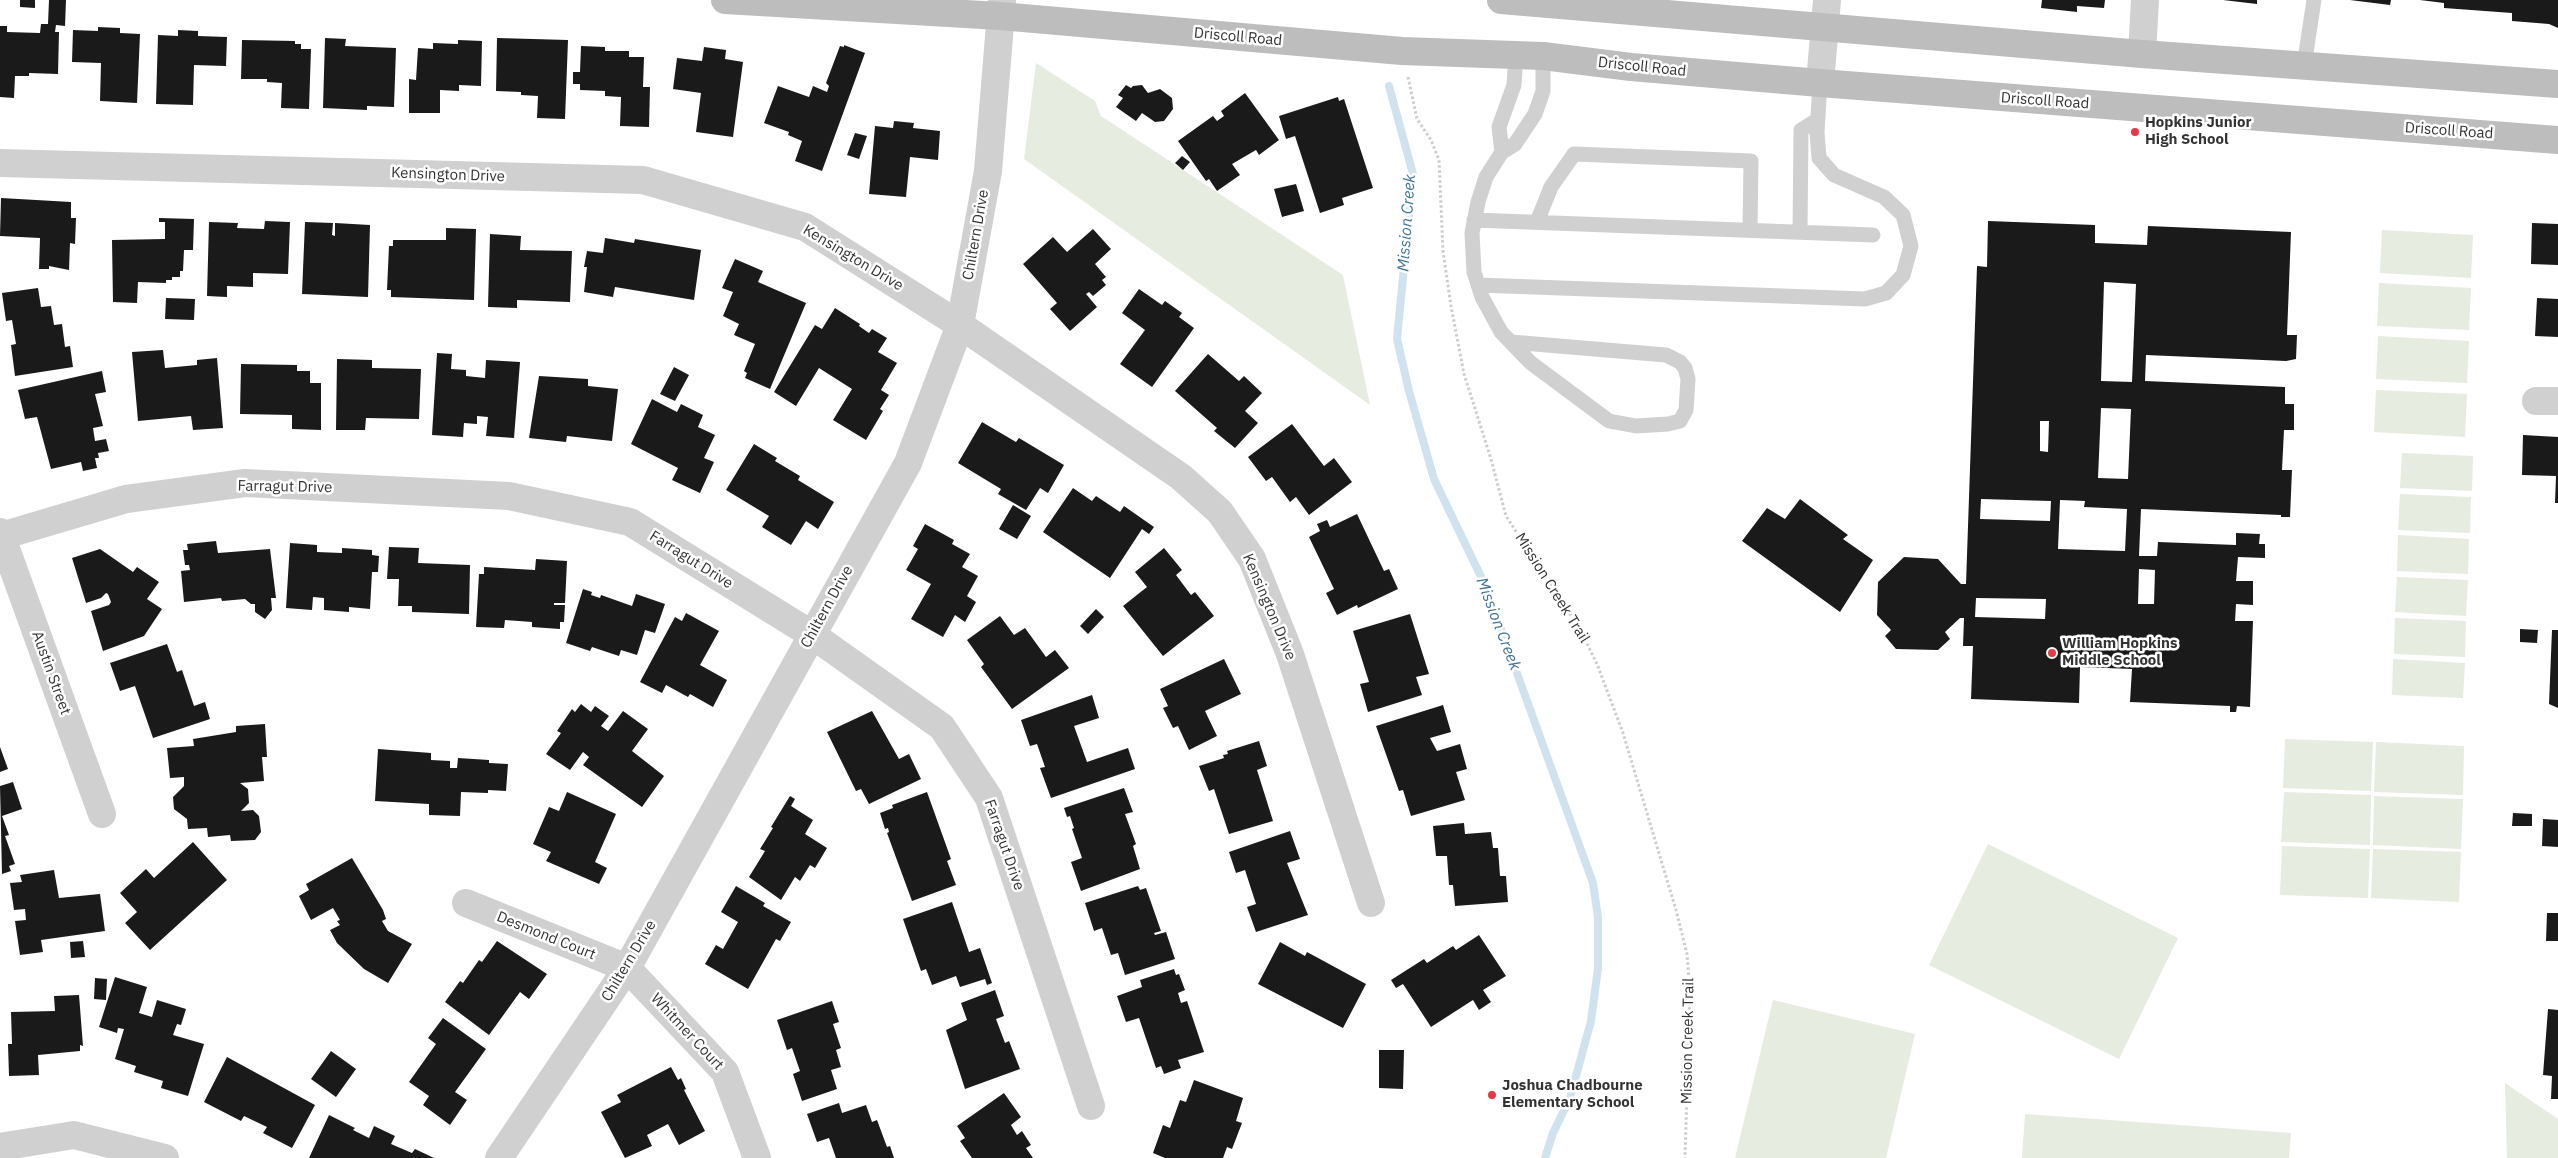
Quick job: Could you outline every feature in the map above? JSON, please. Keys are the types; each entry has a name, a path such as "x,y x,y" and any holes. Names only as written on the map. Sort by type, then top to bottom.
{"street":[{"name":"Driscoll Road","path":"726,0 1001,8 1402,51 1543,56 1631,67 1820,83 2558,140"},
{"path":"1501,0 1825,13 2142,54 2558,84"},
{"path":"2142,54 2145,0"},
{"name":"Chiltern Drive","path":"499,1158 627,968 811,634 908,463 960,325 988,171 1001,8"},
{"path":"1820,83 1825,13"},
{"name":"Kensington Drive","path":"0,163 643,180 806,227 960,325 1181,477 1220,512 1252,559 1290,654 1371,903"},
{"name":"Farragut Drive","path":"0,534 126,499 245,483 509,496 630,522 811,634 942,727 989,798 1091,1106"},
{"name":"Austin Street","path":"0,534 102,814"},
{"name":"Desmond Court","path":"466,903 627,968"},
{"name":"Whitmer Court","path":"627,968 725,1072 757,1158"},
{"path":"0,1147 74,1135 165,1158"}],"lane":[{"path":"2304,66 2314,0"},
{"path":"1502,152 1500,127 1514,85 1516,55"},
{"path":"1510,342 1666,355 1680,362 1686,368 1688,378 1686,410 1680,421 1668,424 1636,426 1610,421 1531,363 1510,342 1501,332 1482,297 1474,272 1472,233 1474,220 1486,177 1502,152 1515,144 1535,114 1543,91 1543,56"},
{"path":"1478,285 1865,299 1886,292 1903,275 1911,246 1903,215 1884,197 1834,175 1819,158 1817,120 1820,83"},
{"path":"1800,232 1801,130 1817,120"},
{"path":"1537,222 1551,187 1574,154 1751,161 1750,230"},
{"path":"1474,220 1873,235"}],"path":[{"name":"Mission Creek Trail","path":"1408,71 1408,81 1417,119 1431,140 1439,160 1443,251 1464,374 1506,516 1576,623 1597,664 1623,734 1687,954 1690,992 1684,1158"}],"shaded area":[{"path":"1036,63 1095,101 1101,116 1343,275 1370,405 1024,159"},
{"path":"2382,230 2473,235 2471,278 2380,273"},
{"path":"2379,283 2471,288 2469,330 2377,326"},
{"path":"2378,336 2469,341 2467,383 2376,379"},
{"path":"2376,390 2467,394 2465,437 2374,432"},
{"path":"2402,453 2473,456 2472,491 2400,488"},
{"path":"2400,494 2471,497 2470,533 2398,530"},
{"path":"2398,535 2469,539 2468,574 2397,571"},
{"path":"2397,577 2468,580 2466,616 2395,612"},
{"path":"2395,618 2466,621 2465,657 2394,654"},
{"path":"2393,659 2465,663 2463,698 2392,695"},
{"path":"2285,739 2373,742 2371,791 2283,788"},
{"path":"2376,742 2464,746 2463,795 2374,792"},
{"path":"2284,792 2371,795 2370,845 2281,842"},
{"path":"2374,796 2463,799 2461,849 2373,845"},
{"path":"1988,844 2178,938 2119,1059 1929,965"},
{"path":"2282,846 2370,849 2368,898 2280,895"},
{"path":"2373,849 2461,852 2459,902 2371,898"},
{"path":"1773,1000 1915,1034 1886,1158 1735,1158"},
{"path":"2505,1083 2558,1119 2558,1158 2507,1158"},
{"path":"2025,1114 2291,1133 2289,1158 2022,1158"}],"building":[{"path":"20,0 35,0 35,8 20,7"},
{"path":"49,0 66,0 65,26 56,25 55,32 59,32 58,74 29,73 29,76 15,76 14,98 0,97 0,26 7,26 7,32 40,33 41,24 48,24"},
{"path":"2042,0 2105,0 2104,8 2077,6 2077,12 2041,8"},
{"path":"2223,0 2257,0 2257,4"},
{"path":"2350,0 2391,0 2390,5"},
{"path":"2420,0 2558,0 2558,28 2549,24 2512,21 2512,13 2444,8 2444,3"},
{"path":"98,27 120,28 120,33 140,34 137,103 100,101 101,63 72,62 73,30 98,31"},
{"path":"178,30 198,31 198,36 227,37 226,66 194,65 193,105 156,104 158,35 178,36"},
{"path":"325,38 346,39 345,46 396,48 394,107 367,106 367,110 323,108"},
{"path":"497,38 568,40 565,119 537,118 538,96 521,95 521,92 496,91"},
{"path":"242,40 295,41 295,44 301,44 301,49 311,49 309,109 281,108 282,83 267,82 267,79 241,79"},
{"path":"458,40 482,41 481,86 459,85 459,91 440,90 440,113 409,113 409,79 416,80 418,48 433,49 433,43 458,44"},
{"path":"844,45 865,53 822,171 795,161 802,141 788,135 789,132 764,123 778,86 809,97 813,86 827,92 829,86 826,83 840,46 844,47"},
{"path":"581,46 605,47 605,51 629,51 629,57 644,57 643,87 650,87 649,127 620,126 621,97 605,96 605,91 580,90 580,84 573,84 573,72 580,72"},
{"path":"704,47 726,50 725,59 743,62 733,137 696,132 701,93 673,89 677,58 702,61"},
{"path":"1126,85 1131,88 1142,85 1148,93 1160,89 1172,98 1173,109 1164,121 1155,122 1142,113 1136,121 1116,107 1123,98 1118,95"},
{"path":"1245,93 1279,140 1259,155 1256,150 1232,164 1240,175 1217,191 1209,179 1206,181 1178,141 1213,116 1217,121 1224,116 1221,111"},
{"path":"1338,97 1339,101 1344,99 1373,188 1342,198 1344,205 1320,213 1295,136 1286,139 1279,116"},
{"path":"894,121 914,123 913,128 940,131 938,160 910,157 906,197 869,194 875,126 893,128"},
{"path":"855,133 867,136 859,159 847,155"},
{"path":"1182,156 1190,162 1183,170 1175,163"},
{"path":"1296,184 1304,211 1282,217 1274,189"},
{"path":"1,198 71,202 71,218 76,218 75,244 70,243 69,270 49,266 49,269 39,269 40,238 0,236"},
{"path":"159,218 194,219 193,250 184,250 183,271 180,271 180,277 172,277 172,280 166,280 166,283 138,282 137,303 113,302 112,240 165,239 165,222 159,222"},
{"path":"265,221 290,222 288,274 253,273 253,287 227,286 227,297 207,296 209,222 238,223 237,228 264,229"},
{"path":"1988,221 2095,225 2095,243 2147,245 2148,226 2291,232 2287,335 2297,335 2296,359 2286,361 2146,355 2145,381 2285,387 2285,404 2294,404 2294,430 2284,430 2282,470 2292,470 2290,517 2281,517 2281,515 2141,509 2139,556 2157,556 2158,542 2236,545 2236,533 2260,534 2259,544 2265,544 2265,558 2238,557 2236,581 2253,581 2253,605 2236,604 2235,621 2253,621 2250,707 2237,706 2236,712 2230,712 2230,706 2130,702 2132,669 2080,667 2079,703 1971,699 1973,646 1963,646 1964,618 1960,618 1945,632 1950,639 1938,650 1896,649 1885,636 1891,630 1877,615 1878,582 1904,557 1938,559 1961,584 1966,584 1977,266 1987,267","holes":["2104,282 2136,284 2132,382 2101,381","2101,408 2131,409 2128,479 2098,478","2040,421 2049,421 2048,452 2040,451","1981,499 2051,501 2050,521 1980,519","2060,500 2085,501 2084,507 2127,509 2125,551 2058,549","2139,569 2155,570 2154,604 2138,604","1976,598 2046,599 2045,619 1975,617"]},
{"path":"305,222 333,223 332,235 335,236 335,223 370,225 368,297 302,294"},
{"path":"2532,223 2558,224 2558,265 2531,264"},
{"path":"446,228 476,229 474,300 391,297 391,290 387,290 389,246 393,246 393,240 446,240"},
{"path":"1093,229 1111,249 1095,264 1106,277 1102,280 1106,285 1093,296 1089,292 1086,294 1097,307 1070,331 1050,309 1057,303 1023,264 1053,237 1067,252"},
{"path":"490,234 521,236 520,250 572,251 570,302 517,300 517,308 488,307"},
{"path":"605,238 634,243 635,239 701,250 694,300 615,287 613,297 584,292 587,267 584,267 587,251 603,253"},
{"path":"735,259 763,271 758,282 806,303 770,389 745,378 747,373 744,371 755,344 734,335 739,324 723,316 733,292 722,288"},
{"path":"38,288 41,307 51,306 54,325 62,324 65,347 70,346 73,367 15,376 11,345 16,344 12,320 6,321 2,293"},
{"path":"1139,289 1162,305 1165,301 1182,313 1179,317 1194,328 1152,387 1120,364 1145,330 1122,313"},
{"path":"166,298 195,299 194,320 165,319"},
{"path":"2537,298 2558,299 2558,337 2535,336"},
{"path":"835,308 860,324 859,326 869,333 872,329 887,338 878,352 897,363 881,390 889,395 880,409 883,411 866,440 833,420 852,389 819,368 796,406 774,392 815,325 822,329"},
{"path":"163,350 165,368 197,365 197,360 217,358 223,428 193,430 191,416 138,421 132,352"},
{"path":"437,353 452,354 451,369 466,370 466,376 485,378 486,360 520,362 514,438 486,436 488,417 477,416 477,424 464,423 463,437 432,435"},
{"path":"1208,354 1239,381 1244,376 1262,393 1245,411 1258,423 1235,448 1214,431 1217,428 1175,391"},
{"path":"337,359 372,360 372,368 421,369 419,419 366,418 365,430 336,430"},
{"path":"241,364 297,365 297,371 310,371 310,383 321,383 321,430 292,429 292,415 240,414"},
{"path":"674,367 689,375 675,401 660,394"},
{"path":"102,371 106,392 95,394 103,426 93,428 95,441 106,439 109,451 98,453 99,458 95,458 97,468 83,471 81,462 51,469 37,417 25,419 18,390"},
{"path":"539,376 588,379 588,386 618,389 612,441 567,436 566,442 529,438"},
{"path":"652,399 677,412 681,404 703,415 698,427 715,435 704,458 714,462 700,493 672,480 678,468 631,444"},
{"path":"982,422 1016,442 1019,438 1064,465 1048,493 1040,488 1026,510 998,494 1001,489 958,463"},
{"path":"1292,424 1324,466 1334,458 1352,482 1309,515 1296,497 1290,502 1272,477 1266,481 1248,457"},
{"path":"2523,435 2558,437 2558,503 2555,503 2556,476 2522,475"},
{"path":"754,444 777,458 775,461 800,476 798,480 834,502 818,529 806,521 791,545 762,527 769,516 726,490"},
{"path":"1073,488 1092,501 1096,496 1120,512 1124,506 1154,527 1149,534 1142,529 1110,578 1043,532"},
{"path":"1800,499 1848,535 1843,539 1873,560 1840,612 1742,541 1767,508 1785,519"},
{"path":"1013,505 1031,516 1017,539 999,529"},
{"path":"1357,514 1384,571 1389,569 1398,589 1358,608 1357,605 1337,615 1326,593 1334,589 1309,537 1320,531 1317,524 1327,520 1330,527"},
{"path":"925,524 954,540 952,544 970,554 962,567 978,576 967,596 976,602 965,622 955,615 943,637 911,619 931,584 906,570 918,549 913,546"},
{"path":"216,541 218,553 270,549 276,598 271,598 272,610 265,619 255,612 255,604 251,604 245,599 222,601 221,598 184,602 181,571 190,570 189,565 185,565 183,550 188,550 187,544"},
{"path":"290,543 317,545 317,552 342,553 342,548 372,550 372,555 379,556 378,572 372,572 370,609 349,607 349,612 324,610 324,598 313,597 312,610 286,608"},
{"path":"389,547 419,548 418,563 470,565 469,614 412,612 412,606 398,606 399,579 387,579"},
{"path":"1164,548 1182,570 1176,575 1191,595 1195,592 1214,616 1163,656 1123,606 1147,587 1135,572"},
{"path":"100,549 133,572 137,567 159,582 147,599 162,609 144,636 103,651 91,611 109,605 111,602 106,593 101,598 86,603 72,558"},
{"path":"536,559 567,561 565,603 554,603 554,605 565,605 564,622 560,622 560,629 532,627 532,622 505,620 504,628 476,627 479,574 484,574 484,567 535,570"},
{"path":"583,589 592,592 591,595 600,598 601,595 632,606 636,594 665,604 655,633 645,630 637,655 621,650 619,656 592,647 590,651 566,643"},
{"path":"1096,609 1104,617 1088,634 1080,626"},
{"path":"686,613 719,631 700,665 727,680 713,707 690,694 688,697 666,685 662,693 640,682 675,617 682,621"},
{"path":"1410,614 1429,674 1416,677 1422,695 1368,712 1360,684 1369,682 1353,631"},
{"path":"1000,616 1014,635 1025,628 1046,657 1055,650 1069,668 1012,709 981,667 984,664 967,640"},
{"path":"2520,629 2538,630 2537,643 2520,642"},
{"path":"2552,630 2558,630 2558,708 2549,704"},
{"path":"167,644 177,672 182,670 194,706 205,702 210,719 153,738 135,686 120,691 110,663"},
{"path":"1224,659 1241,694 1205,711 1217,736 1189,750 1178,726 1173,728 1163,708 1168,706 1160,689"},
{"path":"1092,695 1099,718 1074,726 1087,762 1128,748 1135,769 1051,798 1040,768 1045,767 1037,744 1030,746 1021,720"},
{"path":"581,704 591,712 595,706 609,716 601,726 608,731 623,711 648,729 632,751 664,776 642,807 583,765 589,757 583,752 570,770 546,754 561,733 557,731 572,709 575,712"},
{"path":"1443,705 1451,732 1430,738 1437,751 1460,744 1467,769 1456,772 1465,800 1411,816 1403,790 1399,791 1376,726"},
{"path":"872,711 899,759 909,754 921,779 869,804 861,789 856,791 827,732"},
{"path":"265,724 267,757 262,757 264,781 240,783 248,789 249,803 241,811 253,810 259,816 261,832 255,840 231,841 230,835 208,837 207,828 188,829 187,819 174,809 173,797 184,786 184,777 170,778 167,748 194,746 193,739 236,732 236,726"},
{"path":"1259,741 1267,766 1257,770 1273,821 1229,834 1214,789 1209,791 1199,766 1224,758 1223,755 1228,754 1227,751"},
{"path":"0,747 8,769 0,772"},
{"path":"378,749 431,753 431,760 450,761 450,768 457,768 458,758 489,760 489,763 508,764 506,791 488,790 488,793 461,792 460,816 429,815 429,804 375,801"},
{"path":"13,782 22,809 2,816 9,835 5,836 15,864 9,866 11,871 2,874 0,786"},
{"path":"1124,788 1133,812 1125,814 1136,844 1133,846 1140,869 1081,891 1071,862 1082,858 1072,829 1074,828 1070,816 1067,817 1064,808"},
{"path":"567,792 616,814 595,862 607,868 599,884 546,861 551,852 533,844 549,807 559,811"},
{"path":"927,792 951,859 947,861 956,885 912,901 887,833 889,832 888,828 885,829 880,813 893,808 892,805"},
{"path":"790,796 795,799 791,806 813,820 805,834 827,848 815,868 810,865 800,881 795,877 781,900 749,877 765,851 760,849 773,828 771,827"},
{"path":"2513,813 2532,814 2532,826 2512,826"},
{"path":"2543,819 2558,820 2558,847 2542,846"},
{"path":"1464,823 1465,834 1491,832 1493,848 1498,848 1500,876 1506,876 1508,902 1455,906 1453,885 1449,885 1447,856 1436,856 1433,826"},
{"path":"1290,831 1300,859 1287,863 1308,915 1256,932 1247,907 1256,904 1245,870 1236,873 1229,852"},
{"path":"193,842 227,880 150,950 125,923 137,912 120,893 146,869 154,878"},
{"path":"352,858 383,910 386,919 382,921 388,931 412,944 388,983 364,969 337,943 330,930 340,925 337,921 340,920 333,908 311,920 299,896 309,890 306,884"},
{"path":"54,870 59,898 100,894 105,931 41,940 43,952 20,955 15,921 26,920 25,909 14,910 10,883 22,882 20,875"},
{"path":"736,886 765,903 763,906 791,922 780,941 776,939 748,989 705,964 716,945 723,949 738,922 721,912"},
{"path":"1138,886 1140,890 1146,888 1161,931 1154,933 1155,935 1166,932 1175,959 1125,975 1118,953 1111,955 1102,928 1094,931 1085,903"},
{"path":"952,902 969,952 980,948 992,983 987,985 985,979 960,987 956,976 932,985 926,969 921,971 903,919"},
{"path":"2547,913 2558,913 2558,941 2546,941"},
{"path":"1479,935 1506,976 1483,990 1491,1002 1479,1010 1473,1000 1431,1027 1403,984 1396,988 1391,980 1424,959 1427,963 1453,946 1456,950"},
{"path":"83,941 85,957 71,958 70,942"},
{"path":"497,941 547,974 529,999 520,992 489,1035 445,1002 460,981 463,983 479,960 482,962"},
{"path":"1280,942 1305,956 1307,952 1366,984 1343,1028 1258,984"},
{"path":"1174,969 1176,975 1179,974 1185,990 1178,993 1181,1003 1187,1001 1204,1052 1178,1060 1181,1068 1164,1074 1161,1066 1156,1068 1139,1018 1126,1022 1117,996 1142,987 1140,980"},
{"path":"115,977 147,987 139,1013 152,1017 157,1000 186,1009 181,1025 177,1024 173,1035 204,1044 188,1096 161,1088 163,1081 134,1072 136,1066 115,1059 124,1029 118,1028 117,1033 99,1027"},
{"path":"95,978 107,979 106,1000 94,999"},
{"path":"995,990 1004,1016 996,1019 1005,1043 1009,1041 1020,1069 965,1089 946,1030 967,1020 961,1003"},
{"path":"79,995 83,1046 80,1045 80,1051 38,1055 39,1075 9,1076 8,1044 12,1044 11,1012 55,1011 54,996"},
{"path":"832,1001 839,1022 833,1024 841,1048 836,1050 841,1067 831,1070 837,1089 802,1101 793,1074 800,1071 792,1048 787,1050 777,1020"},
{"path":"2548,1009 2558,1010 2558,1099 2551,1099 2552,1076 2543,1075"},
{"path":"443,1018 486,1049 455,1092 467,1100 450,1125 423,1105 429,1096 409,1082 436,1044 428,1038"},
{"path":"1379,1050 1404,1050 1403,1089 1379,1088"},
{"path":"331,1051 356,1069 336,1097 311,1079"},
{"path":"227,1057 315,1105 292,1148 263,1133 267,1127 244,1116 241,1121 204,1102"},
{"path":"671,1067 678,1080 681,1078 686,1089 684,1090 705,1131 679,1145 668,1124 647,1135 652,1146 625,1158 601,1112 621,1102 617,1095"},
{"path":"1194,1080 1243,1098 1236,1121 1242,1123 1232,1149 1227,1147 1223,1158 1165,1158 1153,1153 1163,1125 1170,1128 1180,1100 1186,1102"},
{"path":"1004,1093 1021,1117 1011,1125 1017,1135 1022,1131 1031,1145 1026,1148 1033,1158 972,1158 960,1141 965,1138 957,1126"},
{"path":"839,1103 842,1113 866,1105 872,1122 877,1120 887,1147 890,1146 894,1158 836,1158 829,1138 817,1142 807,1114"},
{"path":"329,1115 355,1128 353,1130 369,1138 374,1126 395,1136 391,1144 412,1153 415,1149 434,1158 309,1158"}],"waterway":[{"name":"Mission Creek","path":"1389,86 1413,174 1397,339 1409,391 1434,479 1485,585 1593,883 1598,917 1598,968 1591,1021 1570,1098 1553,1133 1545,1158"}],"place":[{"name":"Hopkins Junior High School","path":"2135,132"},
{"name":"William Hopkins Middle School","path":"2052,653"},
{"name":"Joshua Chadbourne Elementary School","path":"1492,1095"}]}
